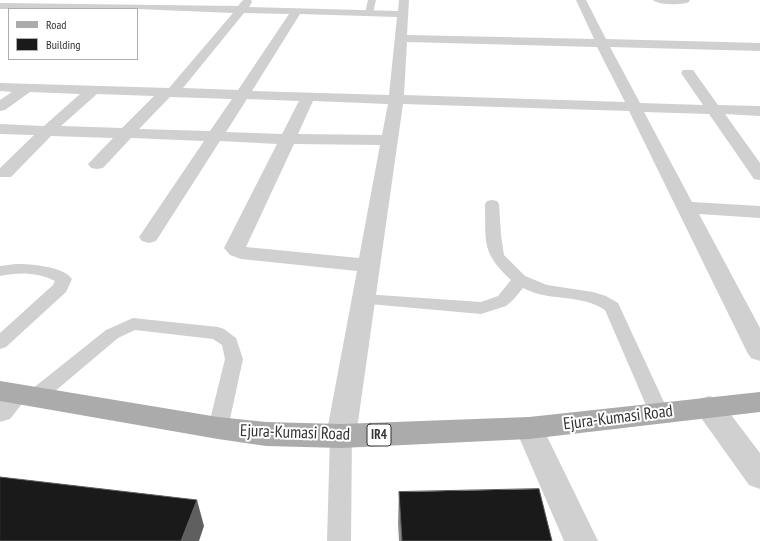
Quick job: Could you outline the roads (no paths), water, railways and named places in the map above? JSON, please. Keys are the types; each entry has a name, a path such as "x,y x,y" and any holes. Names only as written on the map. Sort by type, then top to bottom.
{"main road":[{"name":"Ejura-Kumasi Road","path":"12,399 266,434 341,436 529,428 760,402"}],"street":[{"path":"97,164 170,92 249,0"},
{"path":"582,0 601,42 760,352"},
{"path":"658,0 685,1"},
{"path":"0,6 146,7 369,13 403,7 396,100 341,436"},
{"path":"149,237 297,12"},
{"path":"401,38 760,47"},
{"path":"688,73 760,175"},
{"path":"0,87 760,111"},
{"path":"0,107 27,88"},
{"path":"5,173 47,131 93,90"},
{"path":"308,97 235,248 237,251 369,266"},
{"path":"0,129 288,139 390,140"},
{"path":"686,207 760,212"},
{"path":"709,407 760,476"},
{"path":"529,428 581,541"}],"lane":[{"path":"369,13 372,0"},
{"path":"492,204 496,255 519,281 535,289 591,296 604,301 612,307 659,413"},
{"path":"0,271 17,268 55,274 64,279 60,288 0,343"},
{"path":"364,299 481,308 500,303 506,299 519,281"},
{"path":"12,399 112,334 133,324 218,333 230,342 234,359 218,428"},
{"path":"339,541 341,436"}]}
